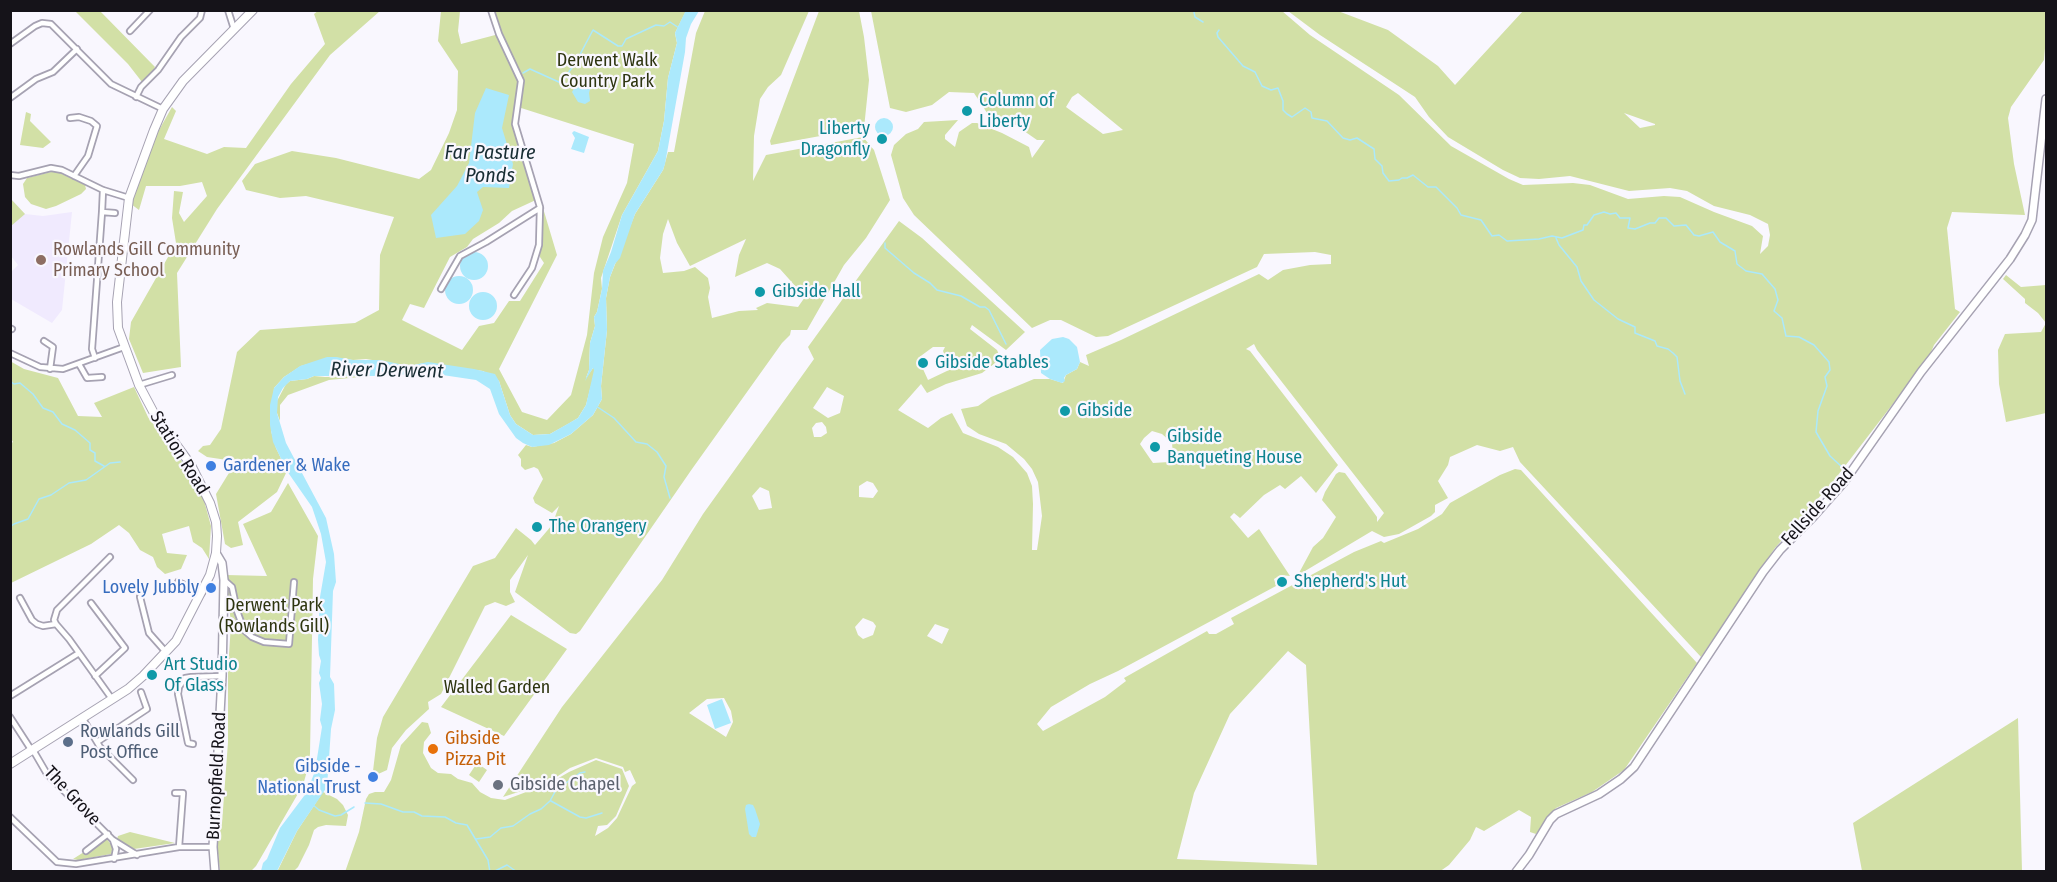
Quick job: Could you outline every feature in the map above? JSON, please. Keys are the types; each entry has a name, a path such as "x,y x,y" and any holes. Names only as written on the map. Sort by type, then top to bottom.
{"main road":[{"name":"Station Road","path":"10,764 112,700 143,676 182,630 202,593 213,566 216,553 216,522 207,495 191,465 156,417 139,385 118,328 117,302 129,198 153,130 183,81 253,10"}],"street":[{"path":"130,31 150,10"},
{"path":"136,97 141,87 158,70 181,37 200,18 202,10"},
{"path":"228,10 234,29"},
{"path":"491,10 499,34 521,81 515,124 540,208 539,245 532,268 514,295"},
{"path":"10,44 35,26 47,23 55,26 111,84 164,110"},
{"path":"10,98 36,80 53,72 77,50"},
{"name":"Fellside Road","path":"1516,872 1556,814 1599,794 1634,767 1780,550 1844,482 1915,381 2010,259 2029,229 2032,220 2046,99"},
{"path":"69,118 79,117 97,126 88,156 74,176"},
{"path":"10,175 19,176 51,168 103,190 129,198"},
{"path":"95,358 92,349 103,190"},
{"path":"441,289 460,255 486,242 540,208"},
{"path":"102,212 115,213"},
{"path":"44,341 56,345 50,369"},
{"path":"10,353 40,367 63,369 124,347"},
{"path":"79,364 87,378 102,377"},
{"path":"139,385 172,375"},
{"name":"Burnopfield Road","path":"215,872 213,847 222,676 224,576 222,563 216,553"},
{"path":"110,557 57,610 54,620 112,700"},
{"path":"213,566 232,587 244,630 252,637 264,642 289,644 294,582"},
{"path":"178,582 202,593"},
{"path":"140,597 149,633 165,651"},
{"path":"20,598 32,620 37,624 43,626 56,624"},
{"path":"91,603 125,648 95,676"},
{"path":"10,696 80,653"},
{"path":"193,744 188,743 178,694 179,687 185,678 222,676"},
{"path":"97,742 147,710 141,692"},
{"name":"The Grove","path":"10,717 47,774 113,840 137,855"},
{"path":"83,719 97,742 133,780"},
{"path":"176,793 183,793 179,848"},
{"path":"10,817 57,862 76,864 179,848 213,847"},
{"path":"86,850 108,834"},
{"name":"The Grove","path":"113,840 116,849 114,859"}],"shaded area":[{"name":"Rowlands Gill Community Primary School","path":"10,198 25,214 43,216 72,212 62,310 52,323 11,299 11,272 18,265 11,256"}],"green space":[{"path":"319,10 380,11 330,55 217,209 177,273 181,367 143,373 129,339 131,322 176,243 172,218 174,191 183,192 179,213 184,222 207,196 202,182 180,186 146,186 139,210 131,204 154,139 172,107 176,111 164,139 207,154 224,147 246,148 291,84 325,44 314,14"},
{"path":"75,11 100,11 155,67 150,76 142,82 128,64"},
{"name":"Derwent Walk Country Park","path":"441,11 460,11 458,31 461,44 499,34 491,11 686,11 675,33 677,43 668,78 664,121 658,151 622,215 601,278 602,289 594,317 595,326 590,343 589,370 586,378 594,367 595,370 586,405 578,418 568,424 550,434 533,435 516,424 510,415 499,381 483,371 424,363 409,366 366,359 332,357 301,366 284,377 274,388 271,431 287,471 277,492 238,522 243,545 231,548 225,544 216,494 232,468 227,460 207,457 198,451 203,446 210,445 221,429 237,352 260,330 355,323 379,310 380,255 394,217 306,196 280,198 246,190 242,181 255,164 292,151 336,158 419,179 431,170 449,133 457,110 458,71 438,41","holes":["518,107 634,144 627,183 603,237 594,273 587,335 571,395 547,420 522,412 499,369 557,255 543,208 540,207 540,257 544,263 520,301 509,301 494,323 479,326 462,350 402,320 410,304 424,308 450,257 467,247 473,239 499,223 512,211 538,199 515,124"]},
{"path":"705,11 809,11 781,75 768,87 760,99 754,136 753,181 766,155 863,137 874,150 890,200 866,238 844,265 807,330 791,330 790,335 692,469 580,631 576,634 570,633 515,592 528,555 510,580 510,592 515,602 506,606 495,602 485,606 441,694 428,702 429,709 406,730 392,748 387,770 376,775 373,771 377,738 383,717 473,566 495,558 516,528 535,545 552,525 559,506 552,513 535,503 533,498 543,479 538,469 534,467 525,470 521,466 521,459 518,455 526,445 532,447 554,443 571,434 593,415 602,399 601,386 607,330 606,298 610,277 635,214 663,170 668,152 674,152 696,33","holes":["668,219 677,243 690,266 746,239 739,255 735,277 767,263 780,269 805,297 798,307 767,303 756,308 758,310 739,311 712,318 708,297 710,288 708,278 695,267 684,271 663,273 660,258 663,234"]},
{"path":"819,11 859,11 869,80 864,128 771,145 770,141"},
{"path":"871,11 1282,11 1310,35 1399,95 1451,146 1509,179 1523,185 1573,183 1590,185 1628,199 1680,197 1752,226 1763,236 1760,254 1768,246 1770,235 1768,224 1750,215 1714,206 1687,191 1670,188 1629,191 1570,176 1520,178 1503,170 1448,137 1429,117 1415,97 1320,35 1288,11 1338,11 1388,30 1438,66 1455,85 1523,11 2046,11 2044,60 2011,107 2008,118 2014,164 2025,215 1952,212 1947,228 1955,309 1960,312 1934,345 1929,357 1835,479 1775,548 1701,657 1520,462 1513,447 1500,451 1477,445 1450,457 1438,481 1448,498 1435,505 1435,512 1431,516 1399,534 1384,537 1372,531 1300,574 1313,547 1323,538 1336,517 1322,500 1336,474 1345,473 1377,517 1377,522 1384,513 1254,344 1246,349 1250,351 1338,465 1316,493 1301,476 1285,489 1280,485 1264,495 1240,518 1234,513 1230,517 1248,538 1259,529 1290,576 1281,575 1274,579 1276,586 1090,684 1051,707 1037,724 1043,731 1105,697 1126,681 1124,678 1207,631 1209,634 1216,634 1234,624 1231,618 1354,552 1418,529 1442,514 1450,503 1500,475 1515,469 1521,470 1697,663 1624,770 1592,792 1556,808 1536,834 1530,832 1531,817 1519,810 1484,831 1476,827 1470,840 1449,865 1439,872 345,872 359,832 366,799 369,794 384,792 391,780 401,745 422,722 428,723 431,733 424,742 423,753 431,768 438,773 451,774 458,779 472,783 480,792 491,798 505,800 550,783 596,760 622,769 629,786 616,816 607,825 598,826 595,836 608,828 617,818 632,786 636,783 630,770 625,772 623,767 596,758 570,768 549,782 503,797 562,707 662,580 703,514 814,359 808,347 899,221 922,238 1025,332 1006,350 972,325 970,329 997,350 1000,357 998,361 982,373 946,384 927,393 921,384 898,410 928,428 952,413 963,433 998,447 1013,457 1027,473 1032,486 1032,550 1037,550 1042,516 1038,482 1032,469 1006,444 979,434 967,426 961,409 978,406 991,397 1034,379 1050,379 1063,383 1066,375 1077,369 1080,362 1089,366 1086,355 1259,274 1268,280 1283,270 1331,264 1331,255 1315,252 1264,254 1257,267 1108,336 1096,337 1061,320 1050,320 1032,328 914,215 903,198 891,155 894,145 906,134 918,129 924,122 958,120 945,135 945,139 955,147 959,132 972,123 1002,133 1029,147 1032,158 1045,140 1037,140 1014,124 989,116 974,93 949,92 932,105 906,112 890,108","holes":["1078,93 1123,130 1103,134 1066,107 1072,97","1624,113 1655,124 1640,128","933,347 945,347 943,351 949,370 928,380 918,358","827,387 844,396 840,413 828,418 813,408","822,422 827,433 821,437 814,437 812,428 816,423","1152,431 1162,434 1172,443 1173,455 1169,462 1153,463 1140,444","867,481 873,483 878,491 873,498 859,497 859,486","760,487 769,491 772,508 759,510 752,496","863,618 873,622 876,626 873,635 863,639 858,635 855,627","935,624 949,629 942,644 927,636","1288,651 1306,665 1317,865 1177,859 1194,793 1230,714","724,698 731,711 733,722 726,737 689,713 707,699"]},
{"path":"26,112 31,114 30,121 51,142 43,148 20,145"},
{"path":"58,172 85,185 86,189 81,194 46,209 31,204 25,197 23,184 27,178"},
{"path":"10,198 25,214 11,226 10,226"},
{"path":"2006,275 2021,287 2046,285 2046,323 2003,279"},
{"path":"2046,323 2046,413 2006,422 1999,384 1998,350 2005,334 2041,332"},
{"path":"10,361 24,369 58,378 78,416 102,417 94,403 134,387 148,417 189,471 202,493 211,526 209,559 202,548 193,542 189,526 162,534 167,553 187,555 181,569 165,574 157,567 153,557 140,550 129,533 119,525 91,544 11,583 10,444 13,442 10,437"},
{"path":"314,376 370,376 329,380 288,395 280,405 280,421 277,401 286,384"},
{"name":"Derwent Park (Rowlands Gill)","path":"288,483 318,536 313,579 310,754 307,771 303,785 256,866 251,871 216,872 220,871 217,843 222,823 228,742 228,670 231,624 226,575 267,576 243,524 271,512"},
{"name":"Walled Garden","path":"511,615 567,649 504,736 441,707"},
{"path":"2018,718 2022,871 1862,871 1853,823"},
{"path":"477,763 487,770 479,782 469,775"},
{"path":"323,792 343,805 348,815 346,826 318,827 314,830 298,867 294,871 277,872 297,831"},
{"path":"130,832 175,843 134,849 117,839 118,836"},
{"path":"106,838 113,847 111,854 73,859"}],"water":[{"name":"River Derwent","path":"686,10 699,11 686,38 665,164 635,214 620,258 610,277 606,298 607,330 601,386 602,399 593,415 571,434 549,445 532,447 516,438 499,414 490,389 476,380 429,373 314,376 290,381 278,397 277,413 286,443 326,518 334,554 336,582 333,591 330,677 334,684 335,710 331,729 327,787 297,831 277,871 261,871 280,828 307,792 315,771 322,727 319,683 321,661 318,640 320,597 326,562 321,534 312,507 287,471 273,442 270,405 274,388 284,377 300,366 327,357 380,360 409,366 428,362 495,374 510,415 516,424 533,435 550,434 578,418 586,405 594,370 593,368 585,381 589,370 590,343 602,289 603,271 622,215 658,151 664,121 668,78 677,43 675,33"},
{"path":"583,77 588,77 592,82 589,93 590,101 585,104 578,102 572,92"},
{"name":"Far Pasture Ponds","path":"486,88 509,95 502,128 513,164 509,188 483,187 477,192 483,210 479,221 465,234 436,238 431,215 457,186 469,163 475,113"},
{"path":"880,118 888,118 893,123 891,134 880,136 875,131 875,123"},
{"path":"574,131 589,137 584,153 571,149 575,138 572,133"},
{"path":"474,252 484,256 488,266 484,276 474,280 464,276 460,266 464,256"},
{"path":"459,276 469,280 473,290 469,300 459,304 449,300 445,290 449,280"},
{"path":"483,292 493,296 497,306 493,316 483,320 473,316 469,306 473,296"},
{"path":"1063,337 1069,339 1077,347 1080,362 1077,369 1066,375 1062,383 1041,373 1040,350 1052,339"},
{"path":"722,699 731,723 715,729 707,705"},
{"path":"749,804 753,805 760,824 756,837 749,834 745,809"}],"waterway":[{"path":"1191,10 1195,17 1203,22"},
{"path":"523,73 530,69 561,83 576,62 593,30 618,46 622,46 626,39 656,25 664,26 670,22 679,28"},
{"path":"1219,30 1218,37 1243,66 1255,72 1262,86 1271,90 1278,88 1283,101 1283,110 1287,114 1292,117 1305,108 1311,112 1312,118 1327,121 1343,138 1350,140 1357,138 1374,149 1375,159 1382,166 1383,173 1389,181 1413,175 1428,187 1436,187 1461,215 1481,220 1492,236 1499,235 1507,241 1552,236 1562,238 1583,230 1584,225 1587,225 1594,215 1604,212 1616,213 1620,218 1630,218 1628,228 1635,229 1655,223 1659,218 1666,218 1674,226 1686,225 1694,235 1713,232 1720,242 1735,251 1737,264 1746,271 1762,274 1775,289 1778,300 1774,311 1782,318 1786,336 1799,337 1814,345 1829,362 1830,370 1825,377 1827,386 1818,411 1816,432 1830,456 1842,467"},
{"path":"1556,238 1577,267 1581,281 1594,300 1618,319 1635,327 1635,333 1655,341 1657,346 1668,349 1677,357 1680,381 1685,394"},
{"path":"885,243 885,248 937,290 961,296 989,310 1006,344"},
{"path":"10,381 14,384 20,383 33,394 43,408 53,412 62,424 75,430 90,443 90,450 95,453 95,461 104,466"},
{"path":"596,406 614,418 636,442 647,444 657,452 666,466 664,477 670,498"},
{"path":"10,527 28,519 39,499 51,495 69,483 86,480 110,463 120,462"},
{"path":"476,839 490,837 501,828 513,826 541,809 550,801 556,790 585,772"},
{"path":"551,801 580,817 586,818 602,813"},
{"path":"365,803 381,804 422,816 445,817 456,823 467,825 488,860 490,872"},
{"path":"312,804 319,810 335,816 354,807"},
{"path":"493,872 507,865 517,872"}],"place":[{"name":"Column of Liberty","path":"967,111"},
{"name":"Liberty Dragonfly","path":"882,139"},
{"name":"Rowlands Gill Community Primary School","path":"41,260"},
{"name":"Gibside Hall","path":"760,292"},
{"name":"Gibside Stables","path":"923,363"},
{"name":"Gibside","path":"1065,411"},
{"name":"Gibside Banqueting House","path":"1155,447"},
{"name":"Gardener & Wake","path":"211,466"},
{"name":"The Orangery","path":"537,527"},
{"name":"Shepherd's Hut","path":"1282,582"},
{"name":"Lovely Jubbly","path":"211,588"},
{"name":"Art Studio Of Glass","path":"152,675"},
{"name":"Rowlands Gill Post Office","path":"68,742"},
{"name":"Gibside Pizza Pit","path":"433,749"},
{"name":"Gibside - National Trust","path":"373,777"},
{"name":"Gibside Chapel","path":"498,785"}]}
